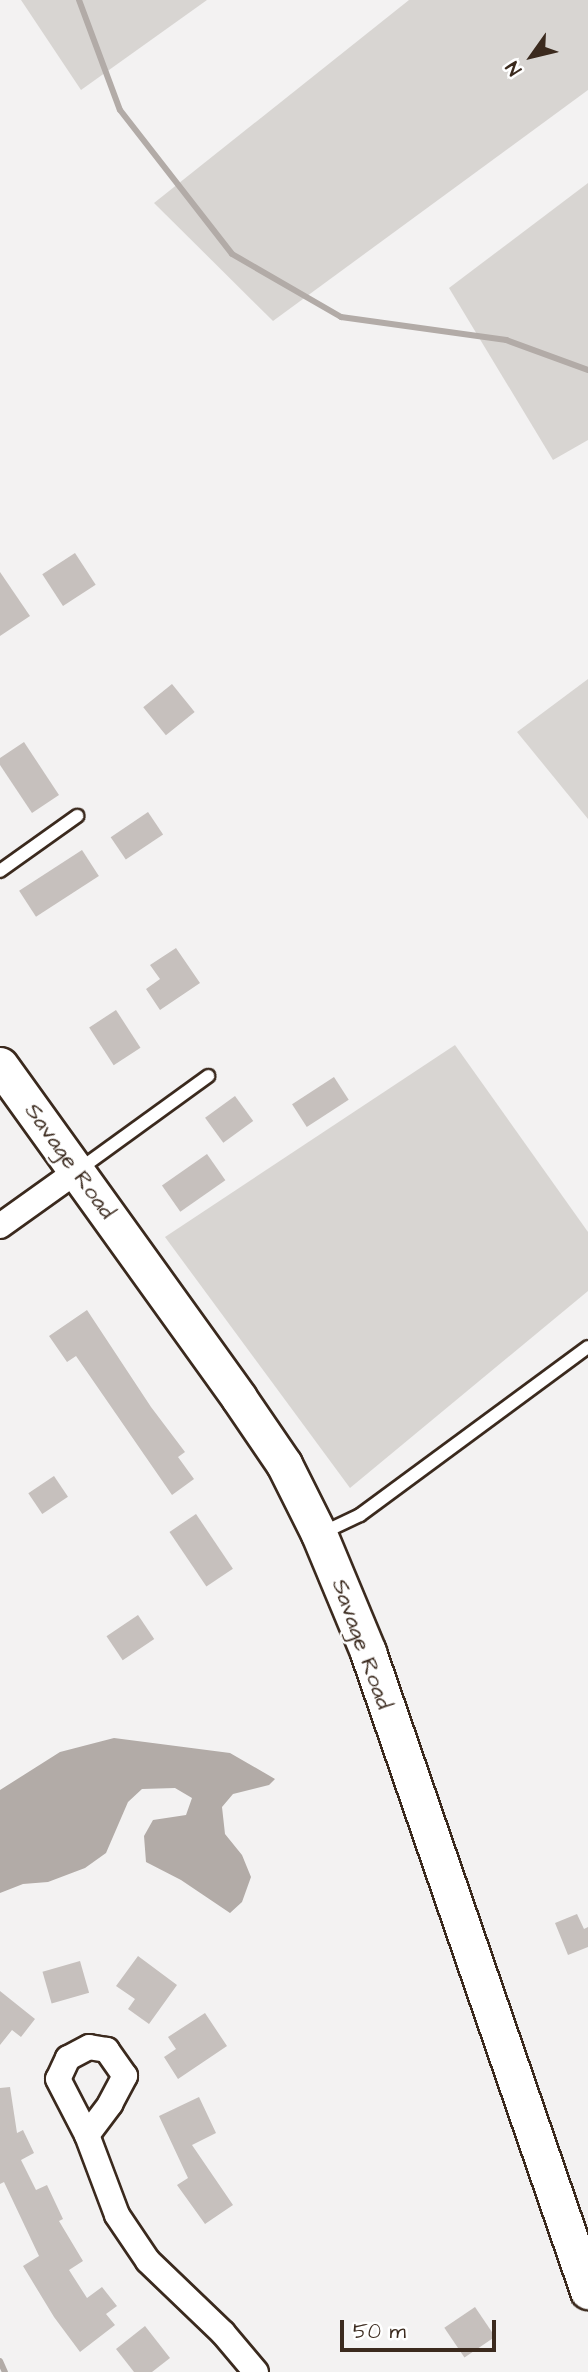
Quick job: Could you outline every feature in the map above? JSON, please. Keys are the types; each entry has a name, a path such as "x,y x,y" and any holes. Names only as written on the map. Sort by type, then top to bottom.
{"street":[{"name":"Savage Road","path":"0,1065 284,1464 320,1535 368,1652 586,2280"},
{"path":"0,1226 77,1171"},
{"path":"87,2134 117,2216 148,2260 223,2333 256,2372"}],"lane":[{"path":"0,871 77,816"},
{"path":"77,1171 208,1076"},
{"path":"320,1535 360,1515 588,1347"}],"shaded area":[{"path":"21,0 207,0 81,90"},
{"path":"409,0 588,0 588,90 273,321 154,203"},
{"path":"588,183 588,440 553,460 449,288"},
{"path":"588,679 588,819 517,732"},
{"path":"455,1045 588,1232 588,1291 350,1488 165,1237"},
{"path":"114,1738 230,1753 275,1779 269,1785 233,1794 222,1807 225,1834 242,1855 251,1877 242,1902 230,1913 181,1880 146,1862 144,1836 153,1820 186,1815 192,1798 175,1788 142,1789 128,1802 106,1853 85,1868 48,1882 23,1884 0,1893 0,1790 60,1752"}],"building":[{"path":"75,553 96,585 63,606 42,574"},
{"path":"0,572 30,616 0,636"},
{"path":"172,684 195,712 166,735 143,707"},
{"path":"24,742 59,795 32,813 0,765 0,758"},
{"path":"148,812 163,834 126,860 111,837"},
{"path":"82,850 99,876 36,917 19,891"},
{"path":"176,948 200,983 160,1010 146,989 160,979 150,965"},
{"path":"116,1010 141,1048 114,1065 89,1027"},
{"path":"334,1077 349,1100 307,1127 292,1104"},
{"path":"235,1096 253,1121 223,1143 205,1118"},
{"path":"207,1154 225,1180 180,1212 162,1186"},
{"path":"87,1310 151,1407 185,1452 178,1457 194,1479 172,1495 76,1356 67,1362 49,1336"},
{"path":"54,1476 68,1497 42,1514 28,1493"},
{"path":"196,1514 233,1569 206,1587 169,1532"},
{"path":"138,1615 154,1639 123,1660 106,1636"},
{"path":"577,1914 584,1929 588,1927 588,1947 568,1955 555,1923"},
{"path":"138,1956 177,1985 149,2024 128,2009 135,1999 116,1986"},
{"path":"80,1961 89,1993 52,2003 43,1972"},
{"path":"0,1991 35,2019 21,2037 12,2030 0,2045"},
{"path":"205,2013 227,2046 178,2079 164,2057 176,2049 168,2037"},
{"path":"10,2087 17,2133 23,2130 34,2153 21,2160 36,2190 47,2185 63,2219 59,2221 83,2261 69,2270 87,2298 102,2287 117,2306 106,2314 115,2325 80,2352 54,2317 23,2266 39,2256 4,2182 0,2184 0,2088"},
{"path":"199,2097 216,2133 192,2145 233,2205 205,2224 177,2185 188,2178 159,2116"},
{"path":"475,2307 495,2337 464,2358 444,2328"},
{"path":"145,2326 170,2358 152,2372 134,2372 116,2349"}],"waterway":[{"path":"79,0 120,110 232,254 341,317 506,340 588,370"},
{"path":"0,2361 5,2372"}]}
